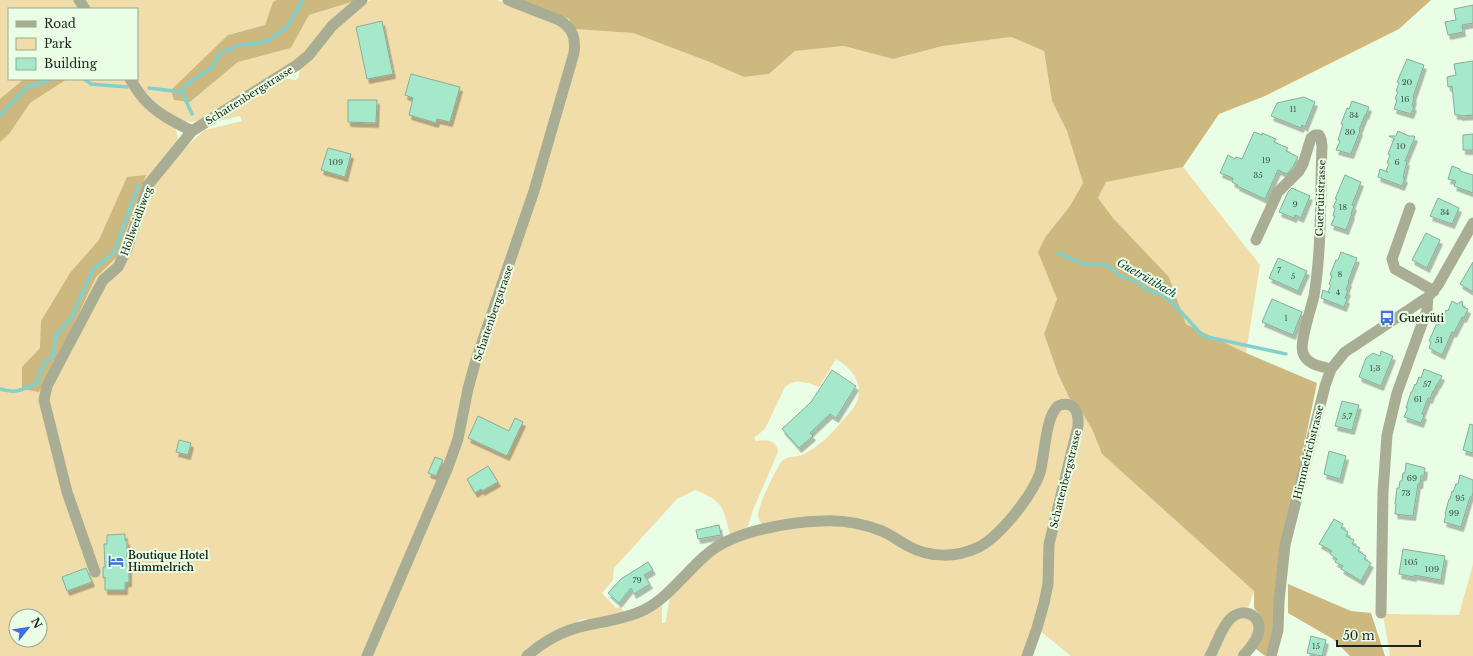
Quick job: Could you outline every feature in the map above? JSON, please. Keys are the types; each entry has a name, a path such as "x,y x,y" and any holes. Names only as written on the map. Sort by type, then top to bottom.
{"street":[{"name":"Schattenbergstrasse","path":"192,131 297,65 309,55 332,26 362,0"},
{"name":"Schattenbergstrasse","path":"367,656 448,467 458,439 475,363 534,191 574,53 575,39 565,23 508,0"},
{"path":"131,80 142,97 156,110 192,131"},
{"name":"Höllweidliweg","path":"95,572 67,492 44,400 47,386 103,280 118,267 127,249 148,185 192,131"},
{"name":"Guetrütistrasse","path":"1256,240 1278,192 1301,167 1312,138 1315,135 1319,135 1322,146 1318,258 1313,298 1302,347 1303,354 1309,362 1331,369"},
{"path":"1410,208 1392,259 1392,264 1395,269 1431,294"},
{"name":"Himmelrichstrasse","path":"1381,613 1383,492 1387,435 1397,393 1431,294 1473,223"},
{"name":"Himmelrichstrasse","path":"1271,656 1278,630 1279,601 1285,545 1325,386 1331,369 1345,352 1431,294"},
{"name":"Schattenbergstrasse","path":"527,656 544,644 571,629 624,618 645,609 670,591 705,555 719,544 742,535 773,527 809,521 844,522 860,524 882,532 925,554 949,555 973,550 1001,529 1033,488 1042,466 1051,415 1058,406 1068,404 1076,410 1078,426 1050,540 1048,584 1044,603 1037,628 1026,656"},
{"path":"1210,656 1228,621 1234,615 1243,612 1249,613 1253,616 1257,622 1259,630 1254,642 1243,656"}],"green space":[{"path":"0,0 276,0 273,3 265,25 228,35 190,102 238,62 291,48 309,15 357,0 298,62 202,120 192,122 183,121 175,128 181,151 205,130 242,121 240,116 213,122 284,78 296,80 298,78 301,66 325,38 359,6 371,0 497,0 574,29 633,33 707,61 744,77 769,74 795,51 844,46 893,59 943,46 1011,37 1044,51 1052,101 1067,131 1083,183 1070,206 1046,236 1057,299 1044,334 1058,374 1069,398 1056,401 1048,412 1033,481 1004,522 985,540 954,551 928,551 875,525 762,524 758,516 761,505 772,478 783,460 803,455 821,443 854,407 859,392 856,379 848,368 836,359 819,387 806,382 793,382 785,387 765,429 754,438 756,441 770,441 776,445 778,452 753,510 748,526 745,529 730,534 723,511 717,501 711,497 695,490 677,499 614,568 613,580 602,593 616,608 620,607 625,613 594,621 585,619 580,620 522,656 0,656"},
{"path":"1183,167 1260,265 1246,353 1186,324 1169,277 1113,218 1098,198 1106,182"},
{"path":"1065,409 1069,411 1074,419 1043,598 1023,656 532,656 562,637 662,602 662,623 664,623 666,621 670,596 709,556 750,536 820,523 866,529 911,551 974,552 1034,492 1057,414 1061,410"},
{"path":"1082,412 1092,429 1102,454 1254,591 1249,606 1233,610 1206,656 1071,656 1039,630 1051,550 1083,418"},
{"path":"1473,564 1473,656 1390,656 1383,614 1459,615"},
{"path":"1239,617 1249,619 1254,623 1254,632 1251,638 1236,656 1214,656 1230,625"}],"shaded area":[{"path":"276,0 358,0 309,15 291,48 238,62 190,102 174,100 171,90 228,35 265,25 273,2"},
{"path":"516,0 1431,0 1399,29 1265,96 1219,114 1183,167 1106,182 1098,198 1113,218 1169,277 1186,324 1246,353 1317,383 1276,580 1274,629 1265,656 1256,649 1259,614 1254,608 1254,591 1102,454 1092,429 1076,403 1069,398 1058,374 1044,334 1057,299 1038,252 1046,236 1070,206 1083,183 1067,131 1052,101 1044,51 1011,37 943,46 893,59 844,46 795,51 769,74 744,77 707,61 633,33 574,29 569,19"},
{"path":"23,80 65,80 30,103 9,134 0,142 0,99"},
{"path":"146,175 117,257 96,277 39,392 22,389 22,367 40,348 41,321 70,273 99,240 127,177"},
{"path":"1288,584 1351,611 1371,613 1385,656 1350,656 1333,639 1288,613"}],"building":[{"path":"1473,5 1473,23 1462,25 1463,32 1448,35 1445,22 1456,20 1454,9"},
{"path":"382,21 393,74 367,79 356,27"},
{"path":"1407,59 1424,65 1413,97 1412,106 1414,106 1411,114 1394,109 1397,100 1395,99 1398,92 1396,91 1399,83 1397,82"},
{"path":"1473,61 1473,115 1455,115 1452,86 1448,87 1447,77 1456,75 1454,64"},
{"path":"411,74 460,87 450,122 437,119 436,123 409,115 413,98 405,95"},
{"path":"1304,97 1315,102 1305,127 1302,125 1301,128 1271,116 1277,103"},
{"path":"348,100 377,100 376,123 348,122"},
{"path":"1352,101 1369,107 1351,154 1336,150 1340,141 1338,140 1343,124 1341,124 1347,108 1349,109"},
{"path":"1398,131 1415,137 1405,161 1407,161 1403,178 1405,178 1402,186 1378,177 1380,169 1388,172 1386,171 1389,164 1387,163 1390,155 1388,154 1395,139 1389,136 1396,136"},
{"path":"1254,132 1262,135 1262,133 1276,139 1274,142 1288,148 1286,151 1298,157 1293,167 1287,174 1278,170 1265,199 1237,186 1238,185 1232,182 1233,178 1220,173 1228,155 1235,159 1236,157 1242,159"},
{"path":"1473,134 1473,150 1463,150 1463,135"},
{"path":"328,148 351,154 345,177 321,170"},
{"path":"1452,166 1460,169 1460,171 1473,175 1473,193 1454,186 1456,181 1448,179"},
{"path":"1345,175 1361,182 1352,205 1354,206 1346,230 1331,225 1335,216 1333,216 1335,208 1333,207 1337,199 1335,199"},
{"path":"1292,188 1310,196 1301,218 1295,215 1294,218 1279,212 1288,192"},
{"path":"1438,198 1459,208 1452,224 1430,216"},
{"path":"1426,233 1440,240 1427,268 1412,260"},
{"path":"1341,252 1357,258 1348,282 1346,290 1348,291 1345,298 1347,299 1344,307 1321,298 1323,290 1330,293 1328,292 1331,285 1329,284 1332,276 1330,275"},
{"path":"1278,258 1307,271 1298,291 1269,278"},
{"path":"1473,262 1473,292 1460,284"},
{"path":"1272,299 1302,312 1293,335 1262,322"},
{"path":"1452,301 1457,304 1462,301 1463,307 1468,309 1454,333 1452,332 1442,355 1429,348 1431,342 1429,341 1436,325 1438,325 1446,310 1448,311"},
{"path":"1381,351 1393,356 1381,386 1359,377 1366,358 1373,353 1380,356"},
{"path":"1424,369 1442,376 1430,399 1428,398 1422,414 1424,415 1421,423 1404,417 1408,408 1406,408 1411,392 1419,377 1421,378"},
{"path":"832,370 856,386 836,418 830,414 810,433 813,436 799,448 782,429 811,402"},
{"path":"1342,401 1359,405 1352,430 1335,426"},
{"path":"478,416 509,431 515,418 523,422 507,456 468,438"},
{"path":"1470,424 1473,425 1473,453 1463,450"},
{"path":"179,440 191,443 188,455 176,452"},
{"path":"1329,451 1346,456 1340,479 1324,474"},
{"path":"435,457 443,460 436,476 428,473"},
{"path":"1406,463 1425,468 1424,476 1421,476 1420,484 1418,484 1413,516 1395,514 1397,488 1399,488 1400,481 1402,481 1403,473 1405,473"},
{"path":"488,466 498,482 482,491 481,489 475,493 467,479"},
{"path":"1460,475 1473,480 1472,497 1470,497 1461,527 1444,522 1449,499 1456,484 1458,484"},
{"path":"1334,519 1343,524 1341,528 1348,532 1346,536 1354,540 1352,544 1360,548 1358,551 1366,556 1364,559 1371,563 1361,581 1341,569 1343,566 1335,562 1337,559 1330,554 1332,551 1319,544"},
{"path":"719,525 721,535 698,539 696,530"},
{"name":"Boutique Hotel Himmelrich","path":"125,534 125,541 127,540 127,566 129,566 129,582 125,583 125,590 105,590 103,567 105,567 104,544 107,544 107,535"},
{"path":"1403,549 1445,556 1441,580 1399,574"},
{"path":"648,562 653,570 644,575 650,584 634,594 631,588 619,603 608,593 621,579"},
{"path":"86,568 92,582 67,591 62,577"},
{"path":"1311,636 1326,640 1322,656 1307,653"}],"waterway":[{"path":"182,92 187,84 211,68 220,53 240,45 266,42 287,27 303,0"},
{"path":"0,115 26,88 48,80"},
{"path":"85,80 91,84 127,87"},
{"path":"149,88 182,92"},
{"path":"182,92 192,114"},
{"path":"0,389 15,391 27,388 37,383 44,363 53,355 56,335 71,318 94,268 114,253 138,186"},
{"name":"Guetrütibach","path":"1058,253 1084,264 1107,265 1121,276 1141,284 1147,290 1161,294 1172,302 1203,336 1286,354"}],"place":[{"name":"Guetrüti","path":"1387,318"},
{"name":"Boutique Hotel Himmelrich","path":"116,561"}]}
